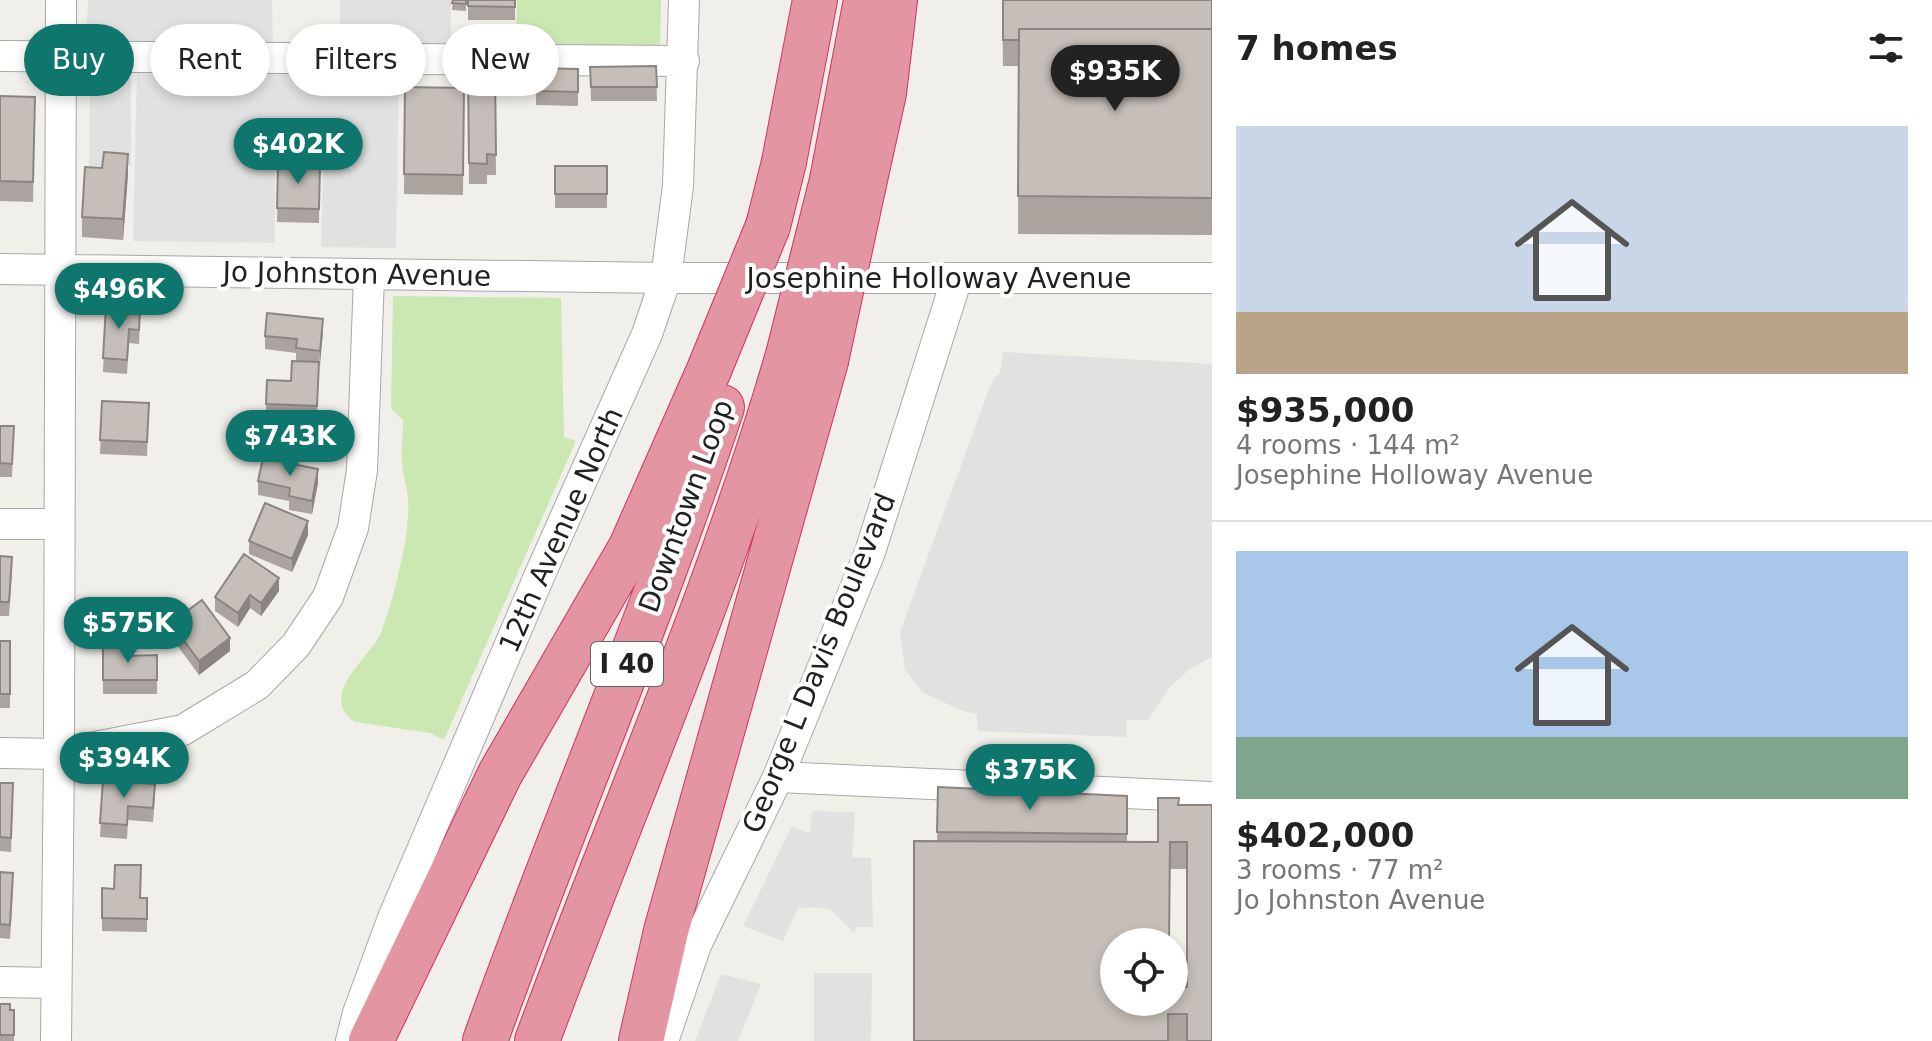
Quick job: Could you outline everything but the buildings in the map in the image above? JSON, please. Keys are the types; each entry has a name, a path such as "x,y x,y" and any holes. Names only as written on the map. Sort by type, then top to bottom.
{"highway":[{"path":"371,1041 500,774 631,547 722,368 768,226 784,162 815,0"},
{"path":"641,1041 848,182 866,0"},
{"path":"848,182 884,93 895,0"},
{"name":"Downtown Loop","path":"537,1041 699,618 765,433 807,358"},
{"name":"Downtown Loop","path":"485,1041 611,705 684,522 722,368"}],"street":[{"path":"61,0 61,24"},
{"name":"12th Avenue North","path":"351,1041 358,1013 393,918 647,334 666,278 678,186 684,0"},
{"path":"0,56 24,57"},
{"path":"134,58 684,61"},
{"path":"56,1041 60,96"},
{"name":"Jo Johnston Avenue","path":"0,269 666,278"},
{"path":"0,753 59,754 183,730 257,685 296,645 328,597 346,553 358,497 369,276"},
{"name":"Josephine Holloway Avenue","path":"666,278 1212,278"},
{"name":"George L Davis Boulevard","path":"663,1041 696,945 778,777 874,543 957,278"},
{"path":"0,524 58,524"},
{"path":"778,777 1212,797"},
{"path":"0,982 56,983"}],"green space":[{"path":"517,0 661,0 660,57 559,54 559,24 517,24"},
{"path":"393,296 561,298 564,437 576,441 444,740 430,733 355,722 344,711 341,700 350,676 382,630 392,601 407,528 408,499 402,458 403,420 391,409"}],"shaded area":[{"path":"88,0 272,0 273,53 270,53 270,24 150,24 150,51 134,51 134,24 87,24"},
{"path":"340,0 451,0 451,24 442,24 442,50 426,50 426,24 340,24"},
{"path":"137,71 150,71 150,96 270,96 270,72 286,72 286,96 399,96 396,248 321,247 324,133 275,129 275,243 133,241"},
{"path":"90,96 131,96 131,166 89,166"},
{"path":"1003,352 1212,364 1212,657 1190,669 1169,688 1148,720 1127,720 1126,737 977,731 977,714 923,693 905,670 900,632 992,381 1000,373"},
{"path":"812,811 855,812 852,857 871,858 873,927 856,927 854,933 830,909 813,907 798,908 783,941 743,926 792,826 810,832"},
{"path":"814,973 872,973 871,1041 814,1041"},
{"path":"721,974 761,984 738,1041 695,1041"}]}
